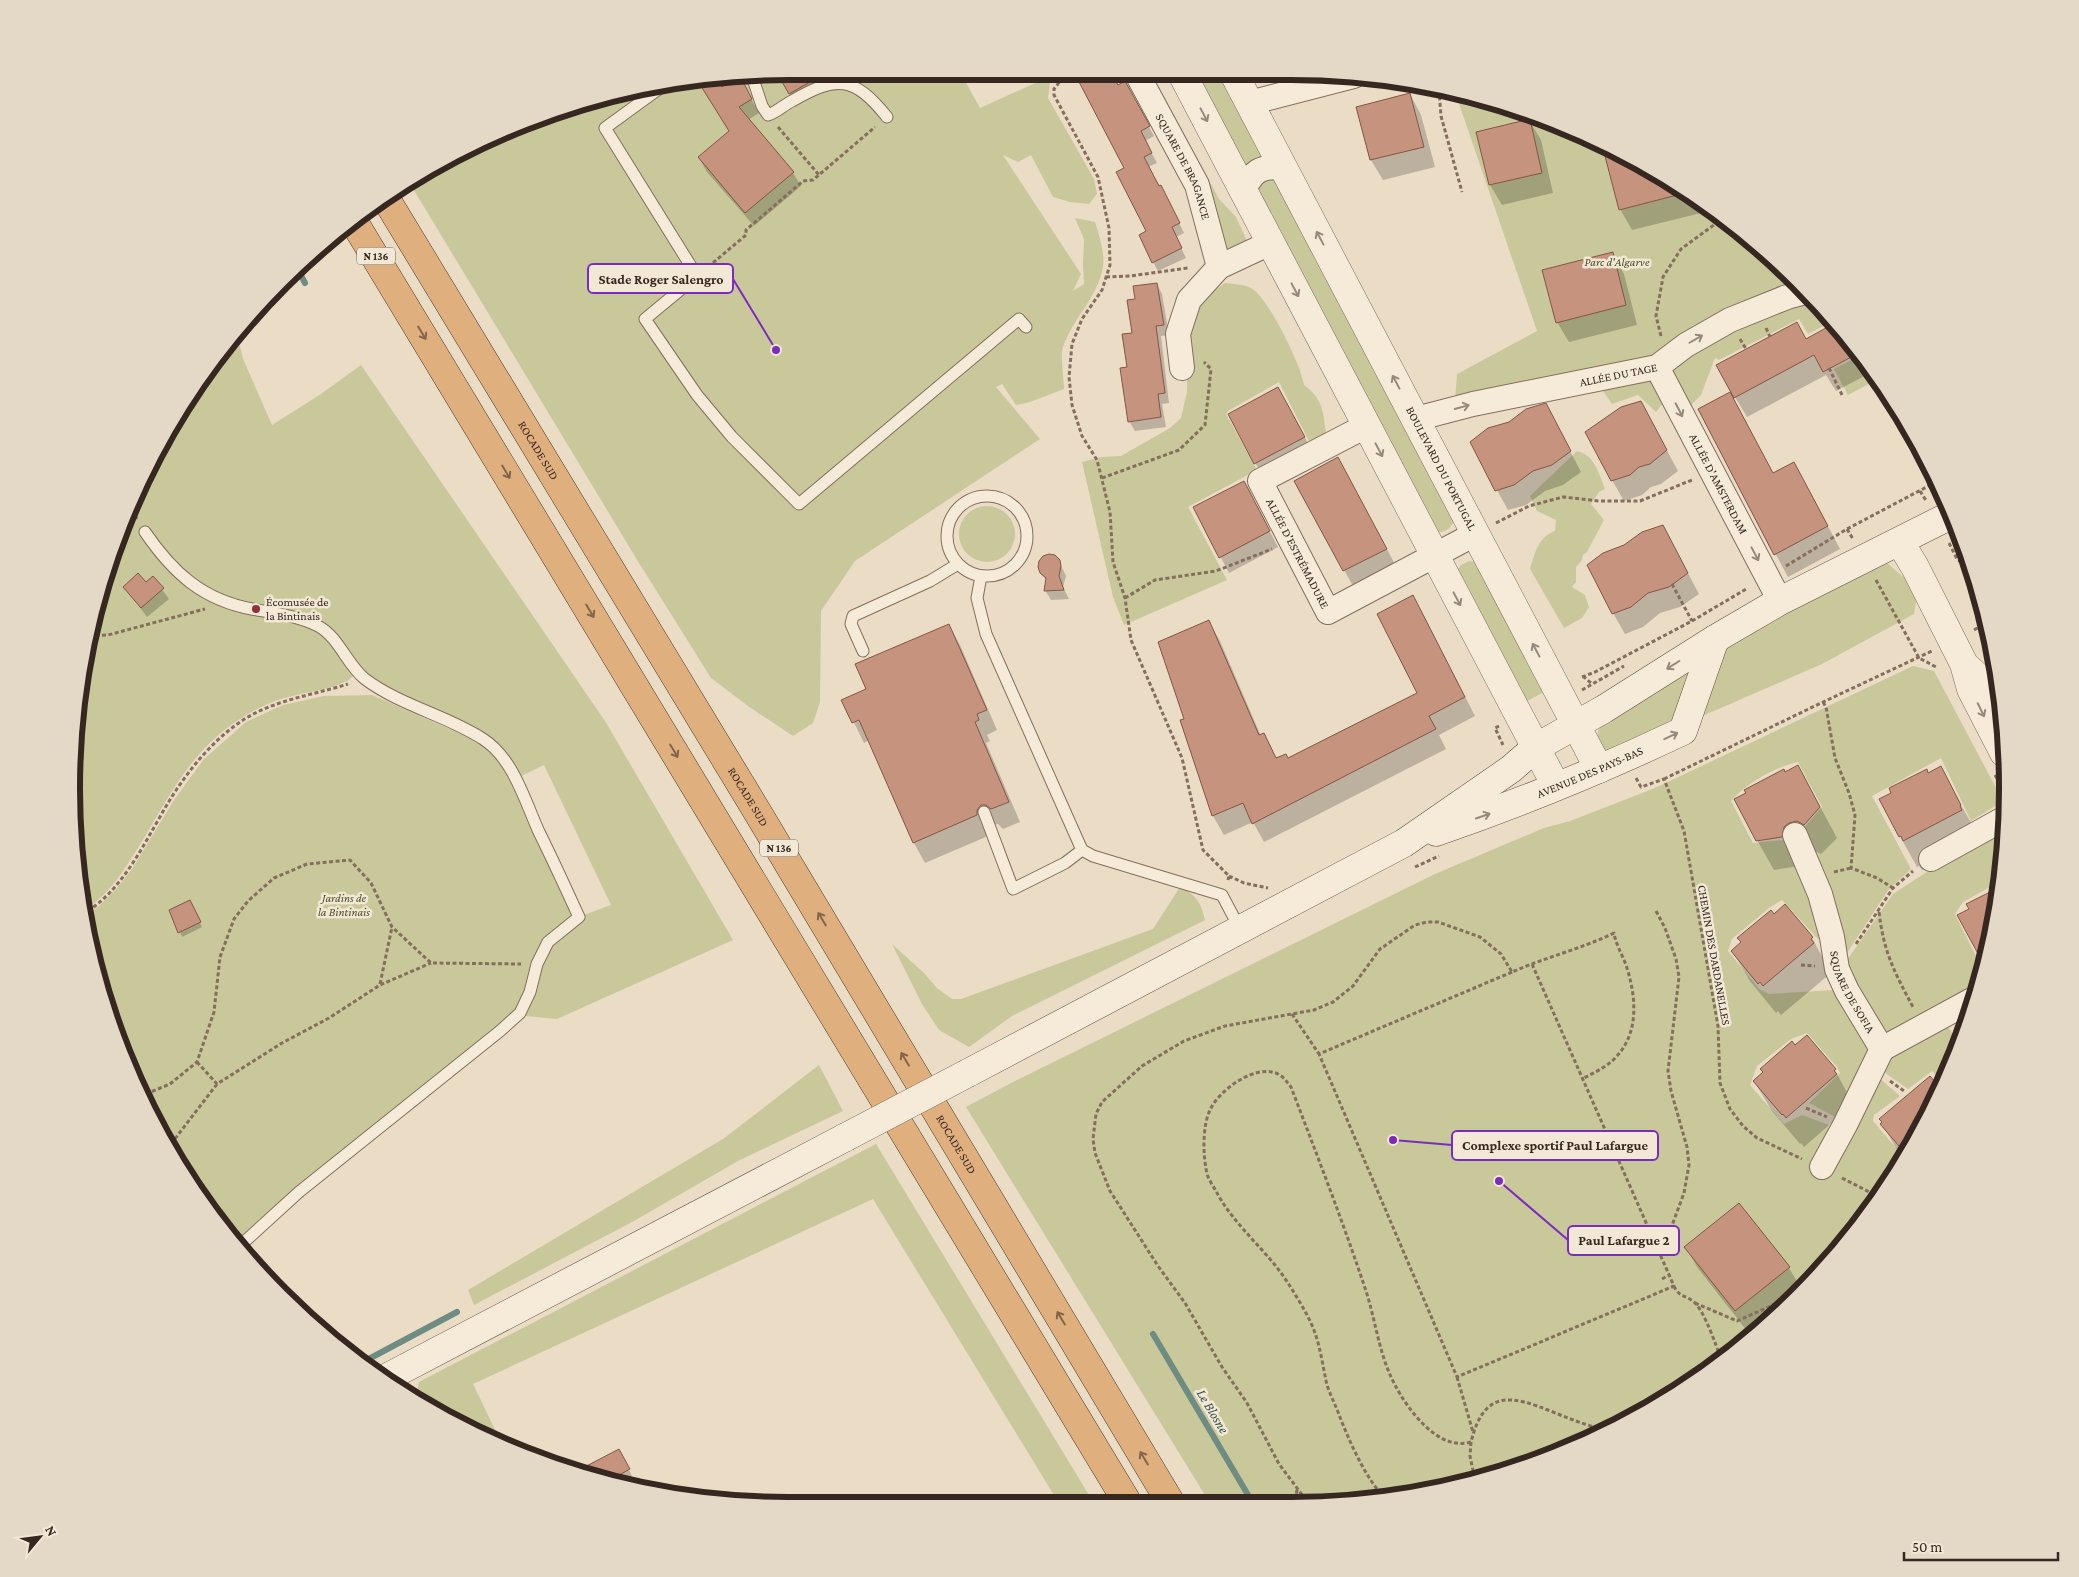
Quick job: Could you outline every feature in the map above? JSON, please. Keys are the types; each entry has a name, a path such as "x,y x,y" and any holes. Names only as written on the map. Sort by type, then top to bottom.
{"highway":[{"name":"ROCADE SUD","path":"389,203 760,816 1167,1497"},
{"name":"N 136","path":"357,226 1124,1497"}],"main road":[{"path":"1185,80 1556,786"},
{"name":"BOULEVARD DU PORTUGAL","path":"1237,80 1599,769"},
{"name":"AVENUE DES PAYS-BAS","path":"394,1377 1404,843 1511,769 1536,748 1576,726 1710,642 1780,601 1945,518"},
{"path":"1900,542 1964,664 1971,689 1997,739"},
{"name":"AVENUE DES PAYS-BAS","path":"1404,843 1513,805 1683,731 1710,642"},
{"path":"1964,664 1992,691"}],"street":[{"name":"SQUARE DE BRAGANCE","path":"1140,80 1197,185 1219,267"},
{"path":"1249,102 1331,82"},
{"path":"1243,191 1253,174 1258,170 1265,167 1283,167"},
{"path":"1182,368 1178,334 1190,300 1219,267 1270,243"},
{"name":"ALLÉE DU TAGE","path":"1414,418 1530,392 1657,367 1686,345 1730,320 1797,294"},
{"name":"ALLÉE D'AMSTERDAM","path":"1657,367 1780,601"},
{"name":"ALLÉE D'ESTRÉMADURE","path":"1366,426 1260,481 1328,612 1475,534"},
{"path":"1931,859 1998,822"},
{"name":"SQUARE DE SOFIA","path":"1794,834 1820,894 1832,937 1837,969 1847,991 1882,1049 1965,1004"},
{"path":"1822,1167 1882,1049"}],"lane":[{"path":"754,81 762,106 768,115 816,87 849,84 868,95 887,117"},
{"path":"652,94 605,128 697,276 645,319 697,395 732,437 799,504 1019,319 1026,327"},
{"path":"998,497 1010,503 1020,513 1026,525 1028,538 1018,563 1007,571 995,576 981,576 969,572 958,564 951,553 947,540 948,527 953,515 961,505 972,498 998,497"},
{"path":"146,532 160,554 180,574 198,588 226,603 319,626 330,636 364,678 404,702 465,729 484,740 498,752 508,767 579,917 548,942 537,964 530,992 520,1013 299,1192 244,1242"},
{"path":"862,651 851,624 852,616 930,581 958,564"},
{"path":"981,576 977,598 986,634 1082,850 1093,856 1222,895 1240,929"},
{"path":"984,812 1013,890 1065,863 1082,850"}],"path":[{"path":"1061,80 1054,89 1054,95 1098,177 1109,228 1110,265 1102,290 1082,319 1072,344 1068,377 1072,404 1082,436 1097,460 1102,478 1110,512 1113,562 1125,598 1131,640 1182,758 1203,850 1229,876 1244,884 1271,888"},
{"path":"1439,96 1441,116 1462,192"},
{"path":"768,115 819,175"},
{"path":"697,276 746,235 746,230 803,181 813,180 887,117"},
{"path":"1657,367 1654,358 1665,350 1656,316 1663,277 1681,249 1717,223"},
{"path":"1106,277 1130,276 1184,268 1219,267"},
{"path":"1102,478 1179,450 1205,425 1211,370 1178,334"},
{"path":"1829,368 1843,397"},
{"path":"1502,520 1529,506 1563,497 1599,501 1640,501 1711,471"},
{"path":"1583,676 1595,672 1692,621 1847,529 1930,485"},
{"path":"1627,757 1641,787 1664,779 1919,658 1847,529"},
{"path":"1125,598 1155,580 1216,572 1291,541"},
{"path":"1672,584 1692,621 1710,642"},
{"path":"97,636 108,635 226,603"},
{"path":"91,909 115,886 129,867 188,773 201,757 232,728 255,713 282,702 322,692 364,678"},
{"path":"1823,702 1826,707 1835,758 1849,793 1854,816 1851,868 1877,878 1893,888"},
{"name":"CHEMIN DES DARDANELLES","path":"1664,779 1684,831 1718,1026 1720,1083 1730,1109 1743,1126 1756,1138 1822,1167 1872,1193"},
{"path":"1837,969 1879,911 1893,888 1911,872 1931,859"},
{"path":"149,1093 170,1084 197,1062 214,1012 220,957 234,919 248,900 274,878 307,864 350,860 371,883 392,928 431,962"},
{"path":"1222,895 1229,876"},
{"path":"1656,911 1665,928 1677,968 1678,977 1668,1071 1671,1091 1687,1147 1689,1166 1684,1193 1664,1247 1659,1252"},
{"path":"1879,911 1885,949 1891,966 1924,1026"},
{"path":"1304,1496 1278,1464 1247,1403 1222,1367 1185,1303 1158,1266 1110,1191 1098,1163 1093,1139 1096,1114 1102,1102 1142,1066 1158,1055 1184,1042 1217,1029 1314,1010 1333,1002 1353,986 1380,949 1415,925 1438,922 1480,937 1501,954 1512,972"},
{"path":"380,985 392,928"},
{"path":"1319,1054 1512,972 1593,943 1614,933 1615,940 1626,964 1631,985 1634,1012 1632,1026 1625,1044 1617,1056 1606,1066 1584,1078"},
{"path":"174,1140 216,1084 282,1043 330,1018 380,985 431,962 537,964"},
{"path":"1532,964 1584,1078 1677,1293 1737,1321 1777,1303"},
{"path":"1292,1014 1319,1054 1458,1377 1473,1432"},
{"path":"197,1062 216,1084"},
{"path":"1378,1491 1357,1458 1333,1402 1315,1332 1304,1310 1283,1275 1224,1204 1208,1176 1205,1146 1206,1123 1209,1111 1227,1088 1256,1073 1266,1071 1277,1073 1285,1078 1291,1087 1351,1246 1374,1316 1381,1349 1395,1386 1421,1420 1442,1439 1451,1444 1461,1445 1471,1442"},
{"path":"1662,1279 1669,1275"},
{"path":"1458,1377 1674,1286"},
{"path":"1695,1303 1719,1353"},
{"path":"1473,1473 1470,1456 1473,1432 1477,1422 1488,1407 1505,1399 1529,1402 1583,1425 1595,1428"},
{"path":"1296,1497 1297,1486"}],"green space":[{"path":"788,80 964,80 980,108 1042,80 1050,80 1048,98 1094,179 1097,194 1089,204 1070,202 1053,197 1031,155 1018,162 1003,155 1081,274 1073,291 1084,284 1084,239 1075,218 1095,222 1101,244 1103,267 1100,278 1091,298 1067,336 1063,347 1064,389 1030,402 1016,405 1002,384 996,387 1040,439 855,561 821,611 820,702 813,723 793,736 711,678 639,563 413,188 475,153 517,134 561,118 605,104 696,86"},
{"path":"1148,80 1155,80 1219,199 1236,217 1248,243 1229,253 1220,248"},
{"path":"1195,80 1228,80 1269,157 1247,173"},
{"name":"Parc d'Algarve","path":"1458,100 1518,118 1562,134 1604,153 1645,175 1684,199 1722,226 1758,256 1826,325 1808,334 1799,319 1719,360 1715,358 1701,395 1691,405 1666,399 1656,412 1638,395 1612,404 1592,375 1455,401 1457,374 1537,331"},
{"path":"1275,175 1455,519 1445,531 1436,532 1253,192 1254,181"},
{"path":"1225,283 1251,288 1266,304 1283,332 1302,375 1304,385 1319,401 1323,412 1326,433 1309,441 1279,382 1228,411 1226,414 1257,470 1188,507 1227,580 1124,625 1113,597 1082,462 1101,457 1121,456 1170,428 1181,418 1187,392 1188,354 1194,305"},
{"name":"Jardins de la Bintinais","path":"239,342 243,359 272,425 321,394 361,365 605,721 733,940 557,1019 525,1016 418,1105 345,1160 248,1246 226,1220 199,1182 153,1102 134,1060 118,1016 104,972 91,912 117,888 132,869 174,800 204,759 246,722 283,705 324,696 372,695 482,743 504,769 573,919 611,905 544,765 515,779 502,749 400,695 361,668 349,680 339,684 281,699 263,706 237,721 214,739 181,778 121,875 90,906 86,881 80,788 86,696 104,605 134,517 153,475 199,395"},
{"path":"1854,359 1871,383 1848,395 1834,369"},
{"path":"1577,451 1583,453 1592,461 1601,477 1605,489 1599,492 1591,504 1604,520 1587,552 1576,567 1576,582 1572,587 1585,595 1589,607 1582,618 1564,628 1530,569 1541,541 1555,531 1556,520 1537,511 1530,496"},
{"path":"987,506 998,508 1007,514 1013,523 1015,534 1013,545 1007,554 998,560 987,562 976,560 967,554 961,545 959,534 961,523 967,514 976,508"},
{"path":"1469,561 1476,562 1544,692 1521,704 1456,572 1461,565"},
{"path":"1886,562 1909,582 1917,595 1914,614 1822,664 1615,754 1605,753 1598,735 1598,731 1603,723 1743,635"},
{"path":"1913,666 1934,671 1999,793 1998,804 1971,821 1941,758 1872,796 1911,869 1889,889 1841,962 1798,835 1822,807 1798,762 1779,768 1762,777 1745,788 1731,801 1753,843 1793,839 1827,938 1818,939 1782,900 1769,908 1732,939 1728,951 1759,989 1769,994 1833,990 1843,966 1893,894 1976,840 1997,829 1992,886 1963,902 1955,914 1978,960 1968,994 1886,1042 1839,1119 1809,1103 1840,1073 1837,1067 1807,1033 1791,1039 1757,1066 1750,1085 1784,1124 1802,1115 1837,1128 1877,1076 1900,1096 1874,1115 1873,1121 1899,1151 1880,1182 1853,1220 1823,1256 1758,1321 1722,1351 1684,1378 1604,1424 1562,1443 1518,1459 1474,1473 1429,1483 1383,1491 1337,1495 1206,1497 966,1107 1435,874 1544,828 1570,821 1655,788"},
{"path":"1180,887 1197,900 1202,908 1205,920 1012,1016 969,1047 939,1030 922,1004 892,944 924,973 937,988 952,999 961,999 1153,929"},
{"path":"1946,1023 1954,1036 1937,1077 1932,1071 1908,1089 1878,1068 1887,1054"},
{"path":"819,1065 843,1111 738,1161 634,1221 474,1305 468,1290 723,1139"},
{"path":"876,1144 1090,1497 1055,1497 873,1199 473,1384 497,1434 475,1424 417,1392 419,1382"}],"building":[{"path":"781,80 813,80 789,94"},
{"path":"1078,80 1115,80 1118,85 1125,81 1150,126 1141,131 1152,153 1144,157 1159,186 1161,185 1180,223 1172,227 1182,248 1152,263 1139,235 1146,231 1116,172 1124,168"},
{"path":"743,82 752,99 739,107 794,172 745,213 698,157 729,131 701,86 720,84 722,87 728,83"},
{"path":"1410,93 1424,147 1370,160 1356,107"},
{"path":"1524,120 1531,123 1542,173 1489,185 1476,132"},
{"path":"1608,155 1645,175 1677,195 1619,210 1605,156"},
{"path":"1613,252 1626,305 1556,323 1542,270"},
{"path":"1157,283 1164,325 1156,326 1165,393 1158,394 1161,417 1128,422 1120,368 1127,367 1122,334 1132,333 1127,300 1135,299 1133,286"},
{"path":"1797,322 1806,339 1828,327 1852,356 1823,372 1814,355 1734,398 1716,365"},
{"path":"1278,387 1305,437 1254,464 1228,414"},
{"path":"1730,392 1773,473 1794,462 1828,526 1774,555 1698,409"},
{"path":"1641,401 1667,450 1650,464 1639,467 1630,475 1611,481 1585,432 1621,407"},
{"path":"1546,403 1571,451 1552,465 1533,471 1514,485 1495,491 1470,442 1488,428 1509,422 1526,409"},
{"path":"1338,457 1387,549 1343,571 1294,481"},
{"path":"1244,481 1270,531 1219,558 1193,507"},
{"path":"1663,525 1688,573 1669,587 1648,593 1631,607 1612,614 1587,565 1603,553 1624,545 1642,532"},
{"path":"1055,555 1060,560 1059,576 1064,590 1044,591 1046,578 1040,573 1038,567 1039,561 1043,556"},
{"path":"138,573 146,582 153,576 164,588 141,608 123,587"},
{"path":"1413,595 1465,697 1429,716 1436,729 1252,824 1243,803 1212,816 1180,720 1184,719 1158,642 1209,620 1259,735 1264,733 1276,758 1286,754 1288,758 1417,693 1377,614"},
{"path":"949,624 987,710 977,714 979,720 975,722 1009,802 991,809 986,805 981,805 977,810 977,815 913,843 859,720 852,723 841,700 866,689 855,664"},
{"path":"1798,765 1820,807 1804,825 1797,821 1789,823 1784,827 1782,837 1756,841 1734,799 1746,793 1744,790 1784,769 1785,772"},
{"path":"1941,766 1962,810 1903,841 1879,799 1891,793 1889,788 1927,769 1928,773"},
{"path":"1991,891 1979,955 1957,915 1969,909 1966,904"},
{"path":"190,900 201,922 178,933 169,910"},
{"path":"1785,904 1813,937 1811,939 1814,943 1763,986 1760,982 1758,984 1731,951 1741,942 1737,938 1771,910 1774,914"},
{"path":"1807,1035 1836,1069 1834,1071 1837,1074 1786,1118 1753,1081 1763,1072 1760,1069 1792,1041 1795,1045"},
{"path":"1930,1076 1935,1082 1901,1148 1880,1124 1882,1122 1879,1119"},
{"path":"1739,1203 1790,1267 1735,1311 1684,1247"},
{"path":"619,1449 630,1469 618,1476 585,1467"}],"waterway":[{"name":"Le Blosne","path":"301,275 305,283"},
{"path":"368,1359 457,1312"},
{"name":"Le Blosne","path":"1153,1334 1249,1497"}],"place":[{"name":"Stade Roger Salengro","path":"776,350"},
{"name":"Écomusée de la Bintinais","path":"256,609"},
{"name":"Complexe sportif Paul Lafargue","path":"1393,1140"},
{"name":"Paul Lafargue 2","path":"1499,1181"}]}
